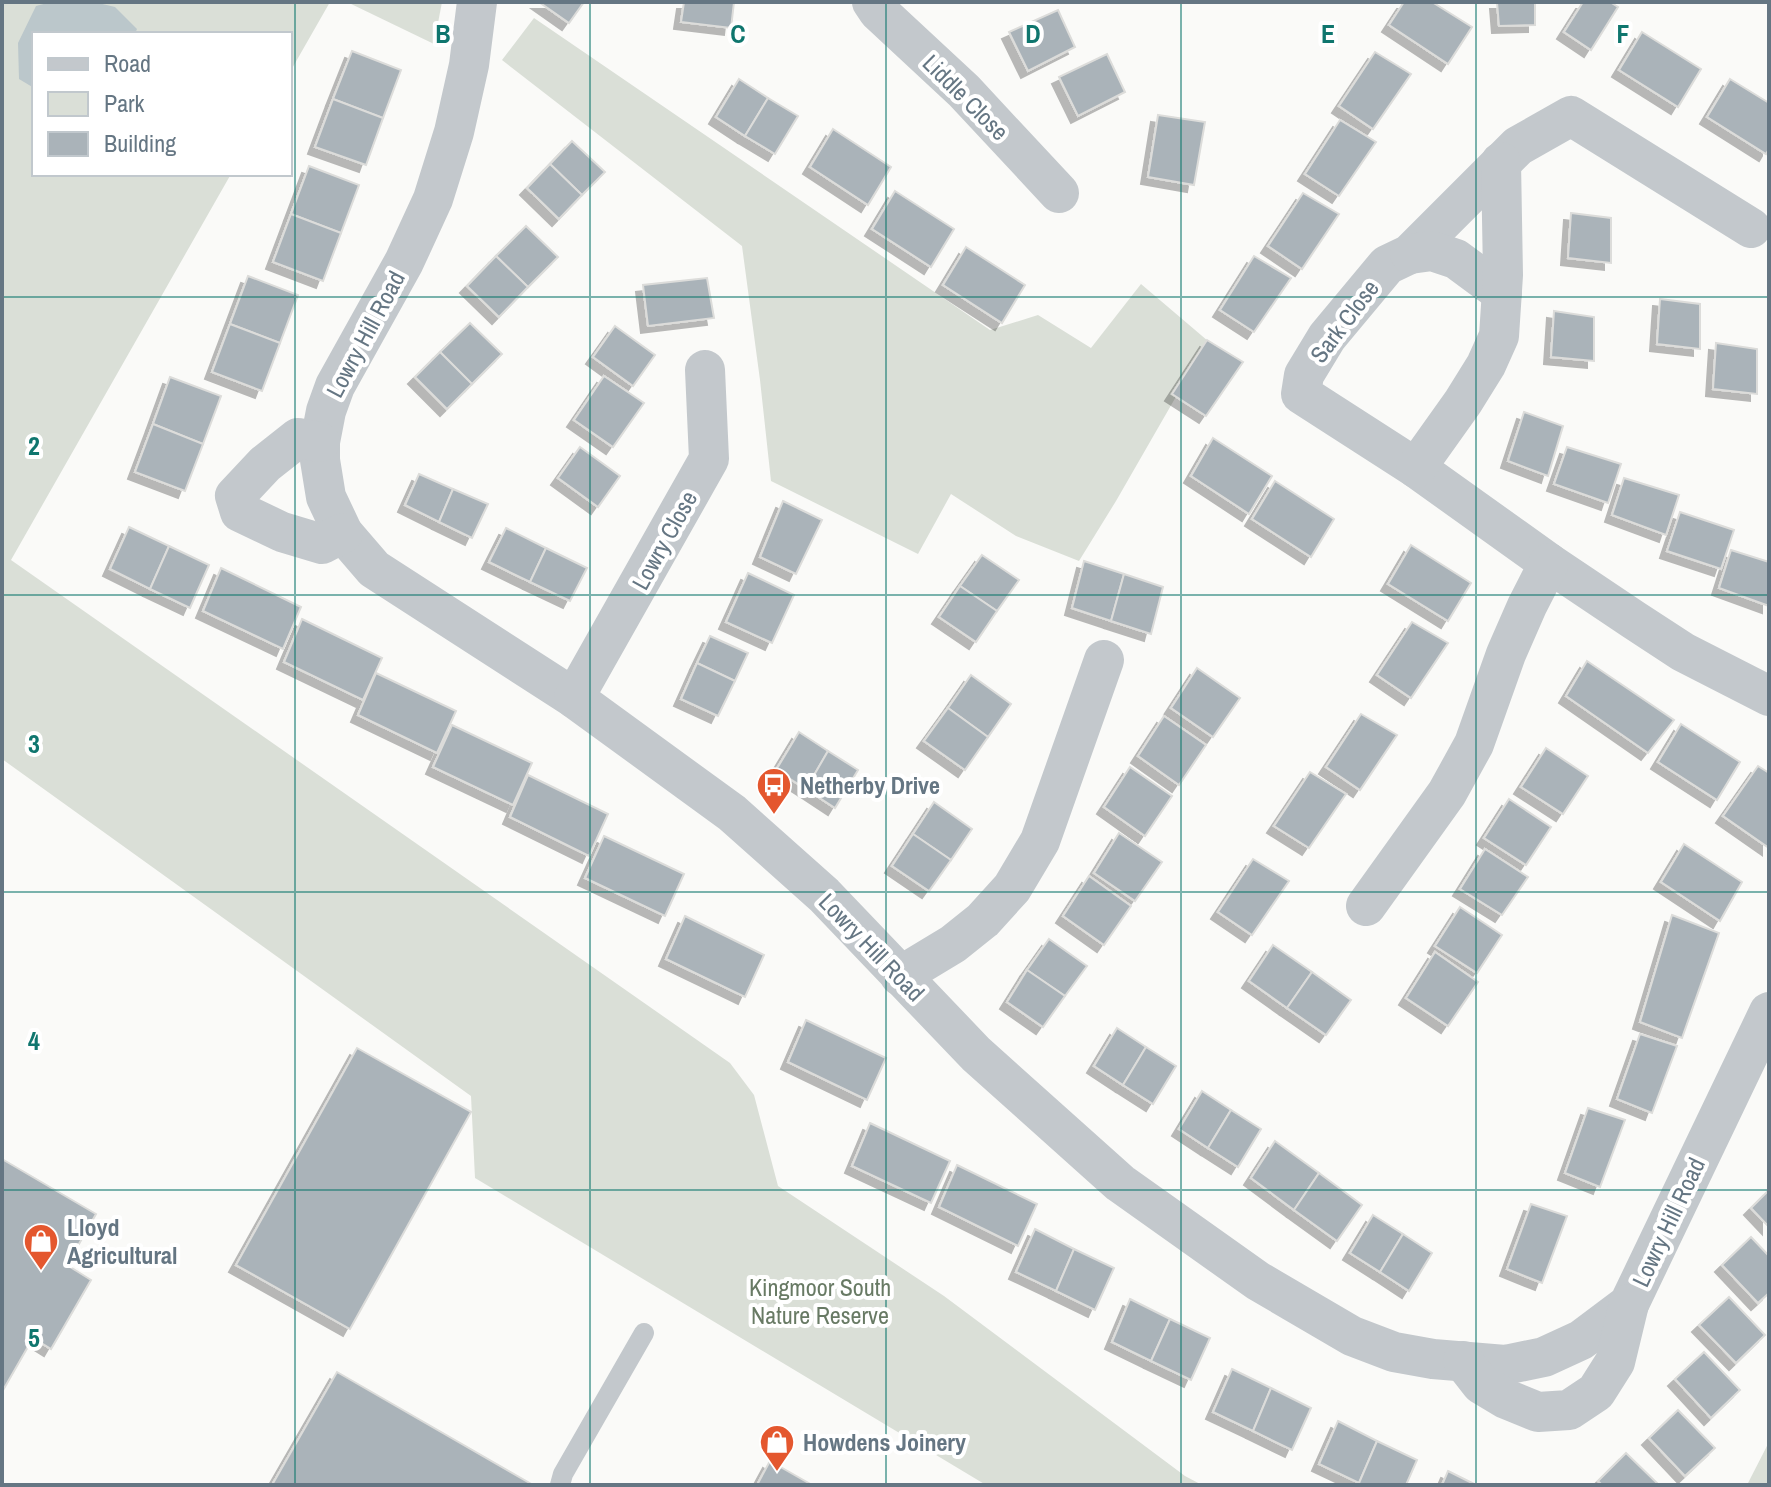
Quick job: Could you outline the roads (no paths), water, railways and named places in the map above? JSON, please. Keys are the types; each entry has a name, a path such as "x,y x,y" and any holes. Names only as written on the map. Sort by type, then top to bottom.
{"street":[{"name":"Lowry Hill Road","path":"477,2 469,65 454,132 433,199 404,262 335,386 326,411 320,460 326,497 343,533 374,569 574,698 732,813 824,895 976,1054 1120,1183 1258,1281 1352,1336 1394,1352 1433,1359 1505,1365 1544,1357 1581,1340 1629,1304 1769,1012"},
{"name":"Liddle Close","path":"872,2 964,91 1059,193"},
{"name":"Sark Close","path":"1751,228 1571,116 1518,146 1410,254 1387,265 1327,337 1304,375 1301,394 1416,468 1549,563 1683,652 1769,696"},
{"path":"1416,468 1463,402 1486,365 1499,336 1502,293 1501,162"},
{"path":"1410,254 1432,251 1456,259 1502,293"},
{"name":"Lowry Close","path":"574,698 709,459 705,370"},
{"path":"320,442 298,438 265,464 235,496 240,512 282,532 322,544 343,533"},
{"path":"1366,906 1447,793 1474,744 1506,654 1549,563"},
{"path":"900,976 953,944 983,920 1012,888 1040,841 1104,660"},
{"path":"1463,1361 1481,1384 1506,1399 1538,1412 1569,1410 1596,1392 1615,1362 1629,1304"}],"lane":[{"path":"560,1485 563,1474 644,1333"}],"place":[{"name":"Netherby Drive","path":"774,816"},
{"name":"Lloyd Agricultural","path":"41,1272"},
{"name":"Howdens Joinery","path":"777,1473"}],"park label":[{"name":"Kingmoor South Nature Reserve","path":"820,1301"}]}
